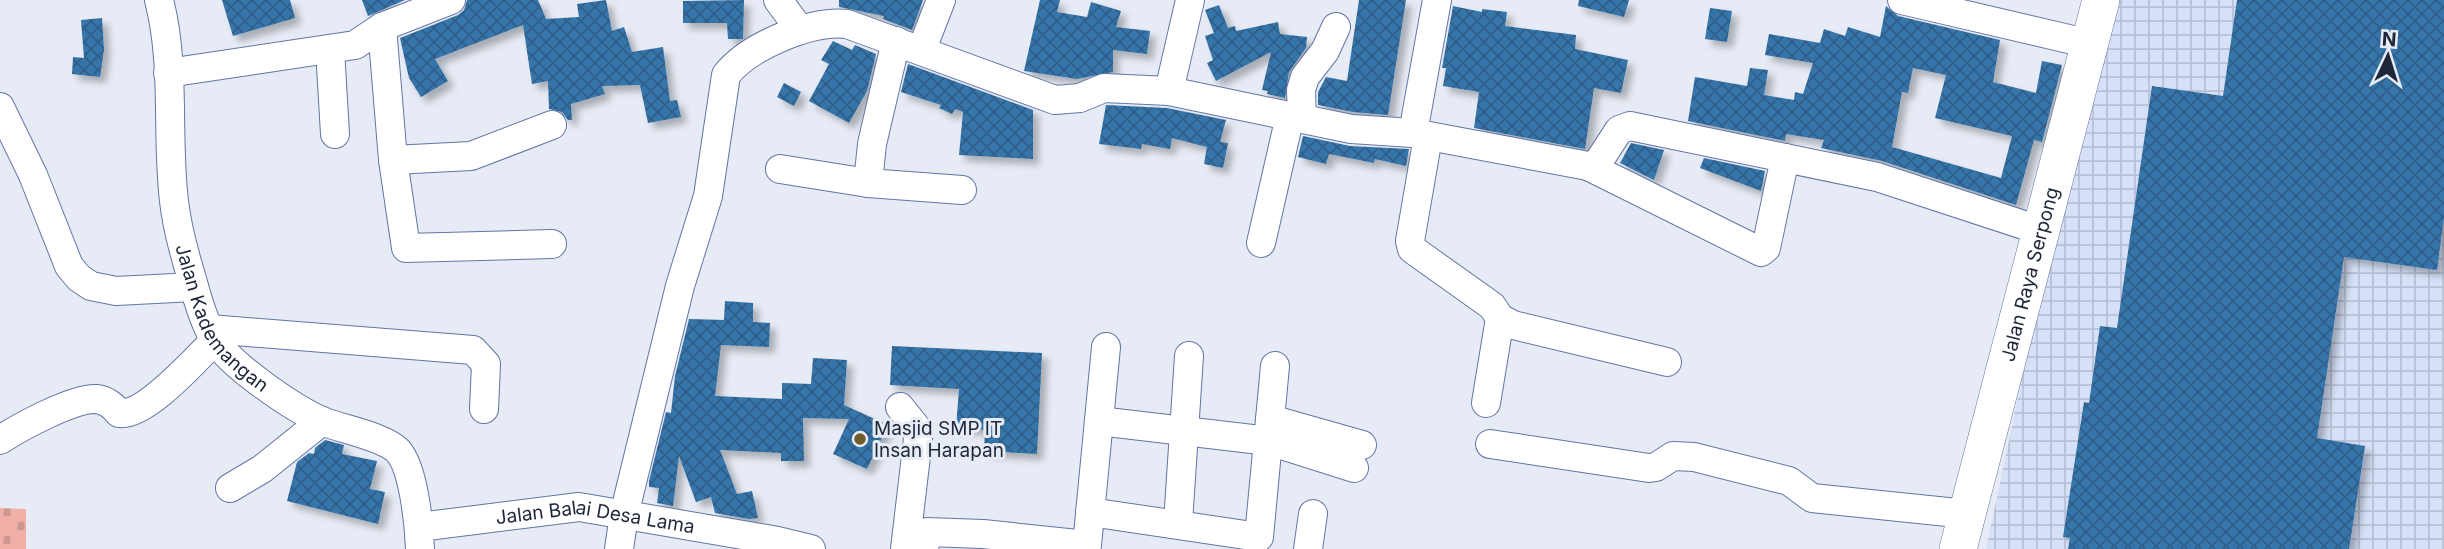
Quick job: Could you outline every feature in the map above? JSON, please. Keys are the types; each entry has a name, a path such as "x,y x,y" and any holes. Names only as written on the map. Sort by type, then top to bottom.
{"main road":[{"name":"Jalan Raya Serpong","path":"1958,549 2101,0"}],"street":[{"name":"Jalan Kademangan","path":"159,0 167,39 174,199 178,232 194,287 212,334 264,386 322,421 384,443 399,452 420,538"},
{"path":"169,73 355,44 382,27 451,0"},
{"path":"778,0 800,30"},
{"path":"868,183 872,144 909,45 941,0"},
{"path":"1169,91 1190,0"},
{"path":"1437,0 1420,135 1410,245 1492,306 1500,318 1513,325 1667,362"},
{"path":"1902,0 2090,44"},
{"path":"619,549 624,514 680,286 708,196 726,75 752,54 800,30 828,22 838,23 909,45 1055,100 1073,99 1104,88 1169,91 1351,129 1420,135 1588,166 1761,252 1766,248 1785,158"},
{"path":"382,27 393,160 407,248 552,244"},
{"path":"1262,243 1305,77 1325,51 1336,27"},
{"path":"330,49 335,134"},
{"path":"0,107 33,175 69,266 79,278 91,286 116,291 194,287"},
{"path":"393,160 471,156 552,125"},
{"path":"1588,166 1597,164 1619,130 1630,126 1877,177 2039,230"},
{"path":"780,169 868,183 962,190"},
{"path":"1486,403 1500,318"},
{"path":"0,440 25,424 91,399 107,402 121,414 137,410 212,334 473,351 486,364 484,409"},
{"path":"924,549 927,532 983,534 1087,545 1106,347"},
{"path":"1178,523 1189,356"},
{"path":"1090,512 1259,537 1275,366"},
{"path":"900,407 916,427 918,439 905,549"},
{"path":"230,488 262,469 322,421"},
{"path":"1099,421 1183,432 1270,430 1358,456"},
{"path":"1490,444 1649,468 1656,467 1673,456 1694,457 1789,481 1812,498 1966,514"},
{"name":"Jalan Balai Desa Lama","path":"420,538 481,522 568,507 624,514 778,545 811,549"},
{"path":"1308,549 1313,514"}],"shaded area":[{"path":"2117,0 2444,0 2444,549 1986,549 2056,217"}],"green space":[{"path":"0,508 26,509 26,549 0,549"}],"building":[{"path":"222,0 290,0 295,18 233,36"},
{"path":"362,0 405,0 368,16"},
{"path":"467,0 538,0 546,19 579,17 577,4 606,0 612,31 624,27 632,52 663,47 670,101 677,100 681,117 648,123 640,85 602,86 605,94 571,104 572,120 568,120 562,112 549,109 548,81 532,84 523,25 435,59 448,81 421,97 409,78 400,38 458,15 464,10"},
{"path":"744,0 743,39 728,39 727,23 683,23 683,1"},
{"path":"839,0 923,0 912,30 883,19 884,16 839,7"},
{"path":"1040,0 1060,0 1057,12 1087,17 1091,2 1121,11 1116,27 1150,31 1147,54 1113,50 1113,72 1077,79 1024,71"},
{"path":"1359,0 1406,0 1388,115 1318,105 1318,92 1326,77 1347,81"},
{"path":"1579,0 1629,0 1624,17 1578,6"},
{"path":"2237,0 2444,0 2444,217 2437,270 2344,257 2317,438 2365,446 2349,549 2068,549 2070,538 2063,537 2084,402 2089,403 2100,326 2117,328 2152,86 2223,96"},
{"path":"1219,5 1228,28 1235,26 1236,31 1278,22 1280,34 1307,37 1306,48 1289,72 1285,98 1267,94 1268,91 1262,90 1271,52 1216,81 1207,63 1213,60 1205,36 1214,33 1205,10"},
{"path":"1453,6 1482,12 1482,9 1507,12 1505,26 1576,35 1575,49 1628,60 1621,93 1594,88 1585,149 1474,128 1479,92 1443,86 1446,68 1442,68"},
{"path":"1886,6 1898,16 2000,40 1993,82 2036,93 2042,61 2062,65 2042,142 2034,140 2016,205 1882,161 1821,148 1824,140 1786,134 1785,141 1688,121 1695,77 1747,86 1750,68 1768,70 1764,95 1794,100 1795,92 1803,94 1813,63 1765,55 1769,34 1820,43 1824,29 1845,36 1848,27 1880,37","holes":["1913,68 1946,75 1935,118 2012,136 2001,178 1892,147 1902,92 1908,93"]},
{"path":"1710,8 1732,11 1727,42 1705,39"},
{"path":"102,18 104,50 100,77 72,74 73,57 84,58 81,20"},
{"path":"833,41 852,50 855,45 876,54 867,91 849,123 809,101 829,64 821,60"},
{"path":"908,64 1033,110 1033,159 959,155 963,112 955,109 952,114 939,108 941,105 901,92"},
{"path":"784,83 801,92 794,106 777,97"},
{"path":"1106,105 1167,108 1226,120 1220,142 1228,143 1223,168 1204,164 1207,147 1172,138 1170,149 1142,144 1141,149 1099,144"},
{"path":"1303,136 1350,146 1409,149 1406,166 1375,159 1374,163 1329,154 1326,164 1298,157"},
{"path":"1631,143 1664,150 1654,180 1620,163"},
{"path":"1704,158 1765,171 1761,191 1700,168"},
{"path":"725,301 753,303 753,322 770,323 769,347 721,345 715,396 782,399 782,383 811,384 813,358 847,360 844,405 888,425 867,469 833,454 849,419 803,418 804,461 781,461 781,453 720,450 737,494 752,491 758,518 715,513 711,497 696,502 679,456 673,506 657,503 659,488 649,487 649,481 666,412 671,413 675,376 689,319 724,320"},
{"path":"892,346 1042,353 1037,454 984,451 985,430 956,428 959,389 890,385"},
{"path":"325,440 344,445 342,454 377,461 370,489 385,492 378,524 287,501 297,462 309,453 314,454 315,448"}],"place":[{"name":"Masjid SMP IT Insan Harapan","path":"860,439"}]}
